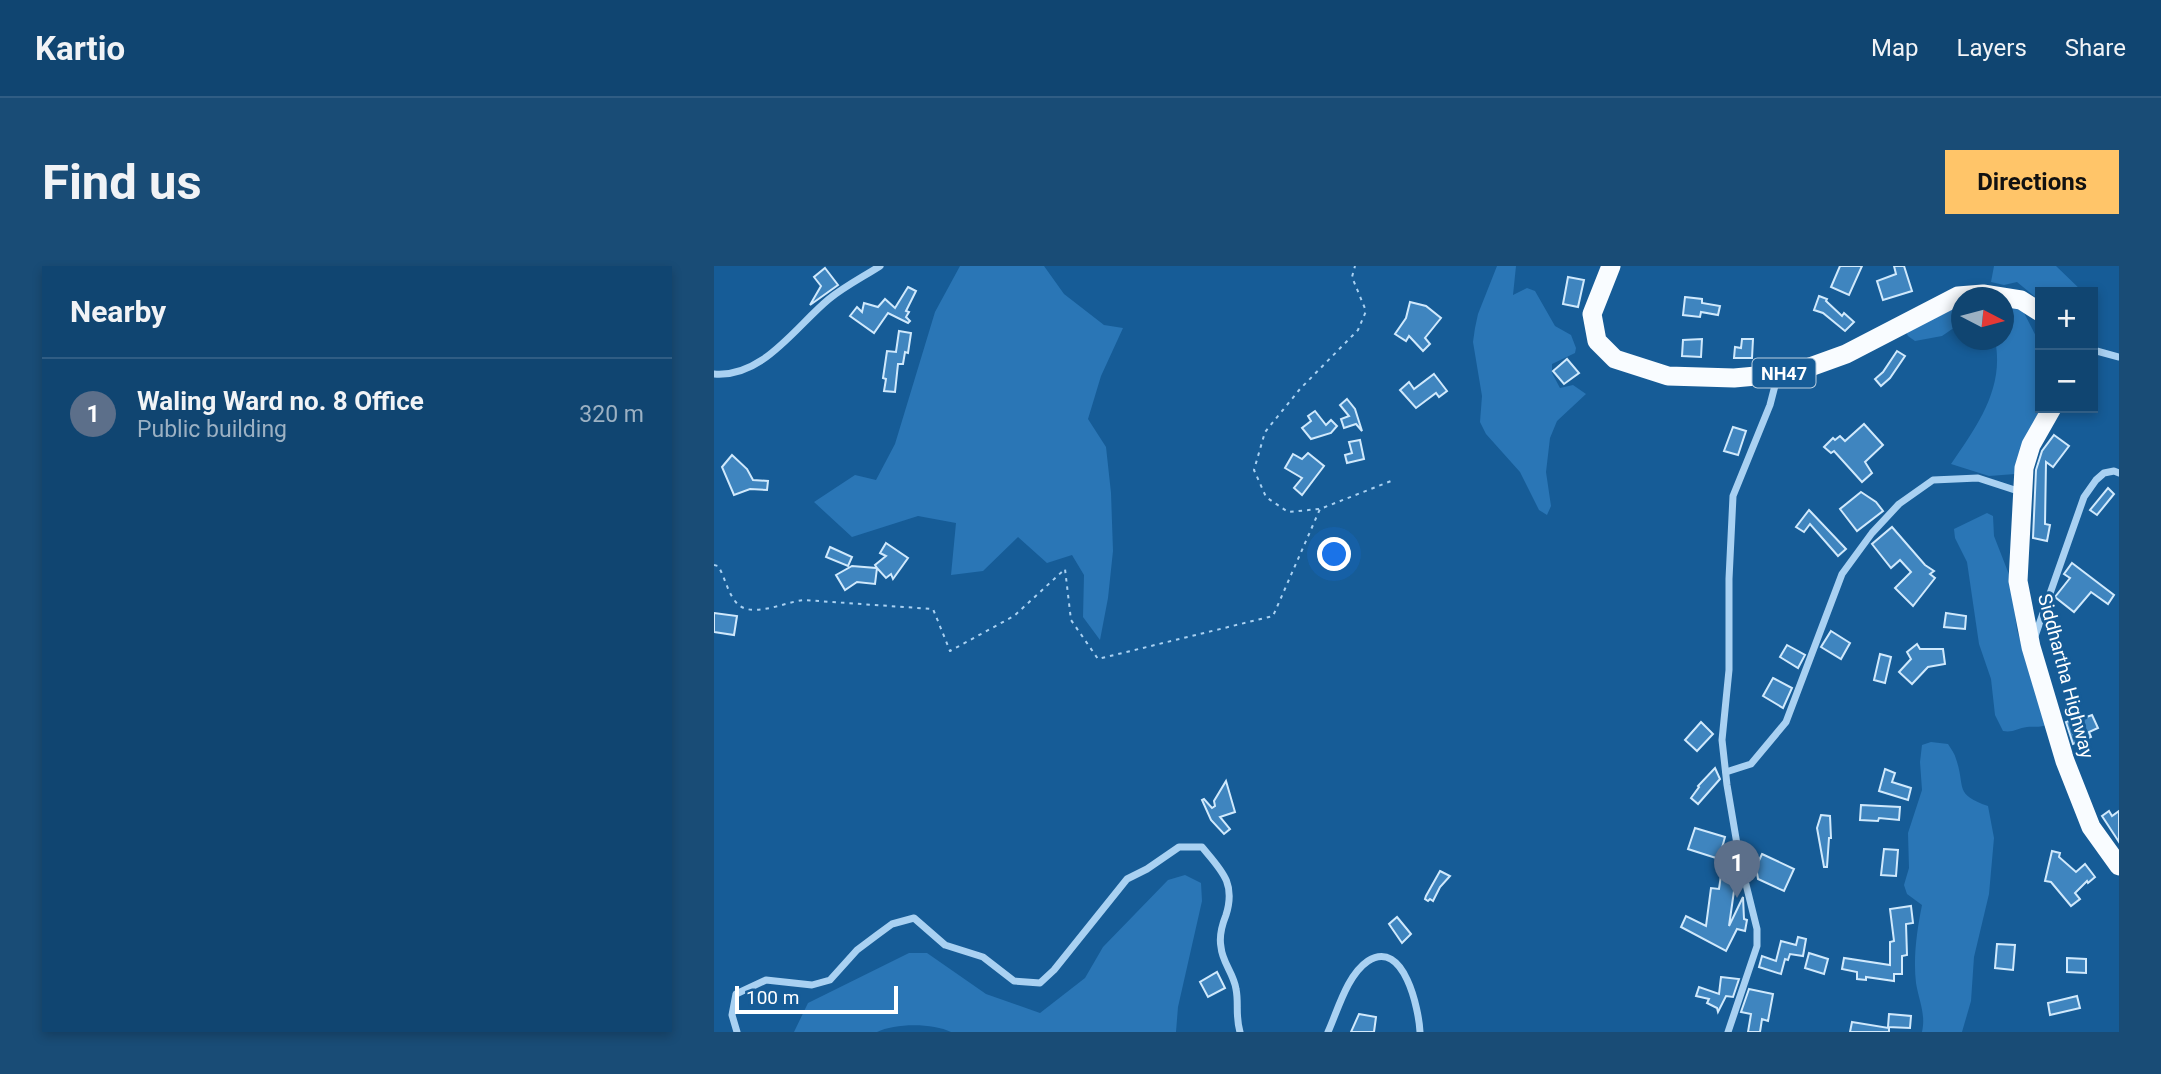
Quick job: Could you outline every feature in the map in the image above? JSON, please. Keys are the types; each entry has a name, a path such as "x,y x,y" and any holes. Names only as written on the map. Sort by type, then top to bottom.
{"highway":[{"name":"NH47","path":"1611,266 1592,314 1597,341 1615,359 1668,376 1734,378 1778,374 1810,367 1846,354 1958,296 1983,294 2021,300 2035,309"},
{"name":"Siddhartha Highway","path":"2049,413 2031,445 2024,468 2018,581 2031,647 2065,761 2091,827 2119,866"}],"street":[{"path":"714,374 729,375 762,361 830,298 880,266"},
{"path":"2098,351 2119,357"},
{"path":"1728,1032 1757,946 1722,740 1729,670 1733,495 1770,405 1778,374"},
{"path":"2031,647 2084,497 2104,473 2119,473"},
{"path":"1726,772 1751,764 1786,722 1842,574 1872,533 1899,504 1933,480 1978,478 2023,492"},
{"path":"737,1032 732,1015 736,994 766,980 812,985 831,980 857,950 877,934 892,924 914,918 945,945 983,957 1014,981 1040,983 1054,970 1127,879 1180,847 1202,848 1230,885 1230,902 1222,927 1221,948 1237,990 1236,1017 1240,1032"},
{"path":"1328,1032 1356,975 1368,961 1378,957 1397,964 1406,977 1419,1015 1420,1032"}],"path":[{"path":"1355,266 1352,277 1366,311 1358,330 1300,389 1265,432 1254,470 1266,497 1288,512 1320,509 1391,481"},
{"path":"714,565 718,566 725,577 734,601 744,610 755,611 784,602 803,600 933,609 950,651 1014,616 1065,569 1071,620 1098,659 1273,616 1320,509"}],"shaded area":[{"path":"960,266 1044,266 1064,294 1104,325 1123,328 1101,376 1088,419 1106,447 1111,493 1113,551 1100,640 1083,617 1084,575 1072,555 1047,563 1018,537 983,571 951,575 956,523 918,516 852,537 814,502 855,475 876,480 895,444 935,312"},
{"path":"1497,266 1516,266 1513,295 1527,288 1535,291 1555,326 1571,335 1575,353 1552,364 1552,373 1560,388 1573,385 1586,394 1557,421 1550,438 1546,472 1551,506 1547,515 1539,510 1520,472 1486,434 1480,422 1482,396 1473,342 1478,314"},
{"path":"1994,266 2056,266 2078,287 2035,287 2035,297 2017,282 2004,285 1991,282"},
{"path":"1951,307 1951,330 1942,336 1915,341 1908,336 1904,328"},
{"path":"2014,308 2023,311 2035,334 2035,413 2043,413 2015,474 1989,476 1951,464 1986,406 1996,374 1996,350 2014,350"},
{"path":"1987,513 1993,516 1994,536 2010,577 2017,630 2046,725 2043,726 2003,731 1995,715 1991,679 1979,644 1967,562 1955,538 1954,529"},
{"path":"1931,742 1948,744 1955,757 1965,793 1988,806 1994,838 1989,894 1974,957 1971,1001 1962,1032 1922,1032 1923,1013 1916,983 1915,963 1922,905 1907,894 1904,885 1909,868 1908,833 1922,790 1922,745"},
{"path":"1185,875 1201,883 1202,901 1178,1007 1176,1032 951,1032 914,1025 877,1032 794,1032 808,1003 909,953 927,953 986,994 1040,1013 1085,978 1103,947 1168,880"}],"building":[{"path":"1840,266 1862,266 1849,295 1831,287"},
{"path":"1894,266 1904,266 1912,291 1883,300 1877,281 1896,274"},
{"path":"825,268 838,285 810,305 821,286 814,277"},
{"path":"1568,277 1584,280 1578,307 1563,304"},
{"path":"908,287 916,291 906,311 909,312 906,317 910,321 908,323 888,313 874,333 850,316 857,307 862,312 864,303 878,307 885,299 895,308"},
{"path":"1819,296 1827,299 1842,316 1844,313 1854,322 1845,331 1823,313 1814,310"},
{"path":"1685,297 1702,299 1702,303 1720,306 1718,315 1701,312 1700,317 1683,315"},
{"path":"1410,302 1426,306 1441,318 1425,338 1430,344 1423,351 1409,336 1406,341 1395,334 1406,318"},
{"path":"899,331 911,333 908,353 905,352 903,364 898,364 895,392 884,391 887,351 896,352"},
{"path":"1702,339 1701,357 1682,356 1683,340"},
{"path":"1742,339 1753,339 1752,358 1734,358 1735,347 1741,348"},
{"path":"1897,351 1905,356 1881,386 1875,379"},
{"path":"1567,359 1579,373 1564,384 1553,371"},
{"path":"1434,374 1447,391 1439,397 1436,393 1416,408 1400,390 1409,382 1414,389"},
{"path":"1347,399 1355,409 1362,431 1356,424 1344,428 1341,419 1349,416 1340,405"},
{"path":"1315,411 1326,425 1331,420 1337,426 1331,433 1311,439 1302,428 1311,421 1308,416"},
{"path":"1864,424 1883,445 1865,462 1872,473 1862,482 1834,451 1831,453 1824,447 1833,438 1835,440 1840,436 1845,441"},
{"path":"1733,427 1746,431 1738,455 1724,451"},
{"path":"2054,435 2069,446 2053,467 2046,462 2045,524 2050,525 2047,541 2033,538 2036,470 2042,451"},
{"path":"1360,440 1364,459 1347,463 1345,455 1352,453 1349,442"},
{"path":"1308,453 1324,466 1302,495 1294,488 1302,478 1285,468 1293,454 1302,459"},
{"path":"732,455 747,469 753,480 768,481 767,490 750,489 734,495 722,467"},
{"path":"2108,488 2114,494 2097,515 2090,510"},
{"path":"1861,492 1876,502 1883,511 1857,531 1840,509"},
{"path":"1809,510 1846,549 1838,556 1810,524 1804,532 1796,527"},
{"path":"1892,527 1925,565 1934,571 1930,574 1935,578 1913,606 1895,588 1911,572 1900,560 1891,568 1872,544"},
{"path":"886,543 908,558 893,579 891,574 886,578 875,565 886,556 880,553"},
{"path":"830,547 852,557 848,566 826,557"},
{"path":"2072,563 2114,595 2108,604 2091,592 2074,612 2055,597 2070,578 2064,574"},
{"path":"852,566 877,568 875,584 857,582 845,590 836,575"},
{"path":"714,613 737,616 734,635 714,632"},
{"path":"1946,613 1966,616 1965,629 1944,627"},
{"path":"1831,631 1850,643 1841,659 1821,647"},
{"path":"1917,644 1920,649 1943,649 1945,664 1928,667 1912,684 1899,672 1911,659 1907,652"},
{"path":"1787,645 1805,655 1798,668 1780,657"},
{"path":"1880,654 1891,657 1885,683 1874,680"},
{"path":"1773,678 1792,688 1783,708 1763,696"},
{"path":"2092,715 2098,728 2089,732 2091,737 2073,744 2066,722"},
{"path":"1701,722 1713,734 1697,751 1685,740"},
{"path":"1715,768 1720,779 1698,804 1691,798"},
{"path":"1885,769 1895,773 1892,782 1911,788 1908,800 1879,791"},
{"path":"1226,781 1235,812 1220,817 1230,829 1224,834 1211,820 1202,800 1212,808 1215,806 1214,801"},
{"path":"1861,805 1900,807 1899,820 1860,820"},
{"path":"2109,811 2112,816 2119,811 2119,842 2102,816"},
{"path":"1821,815 1830,816 1831,838 1827,867 1824,867 1817,828"},
{"path":"1695,828 1725,837 1719,859 1688,849"},
{"path":"1884,849 1898,850 1896,876 1881,875"},
{"path":"2052,851 2060,853 2059,857 2076,872 2085,864 2095,877 2075,893 2080,899 2071,906 2051,882 2045,881"},
{"path":"1762,854 1794,869 1784,891 1758,879 1756,867"},
{"path":"1440,871 1450,876 1433,901 1428,901 1426,896"},
{"path":"1721,875 1736,877 1729,926 1743,897 1744,919 1747,920 1745,931 1737,929 1726,951 1681,927 1686,916 1706,926 1711,888 1719,889"},
{"path":"1911,906 1913,923 1906,924 1907,955 1902,956 1902,974 1894,974 1894,981 1866,977 1866,980 1857,979 1857,972 1842,969 1844,958 1890,965 1890,942 1894,941 1890,909"},
{"path":"1397,917 1411,934 1402,943 1389,924"},
{"path":"1798,937 1806,939 1803,956 1790,954 1788,960 1785,959 1781,974 1759,967 1762,956 1776,961 1781,941 1796,945"},
{"path":"1997,944 2015,945 2013,970 1995,968"},
{"path":"1809,953 1828,959 1824,974 1805,968"},
{"path":"2067,958 2086,959 2086,973 2067,972"},
{"path":"1217,972 1225,988 1208,997 1200,982"},
{"path":"1721,977 1739,979 1733,997 1726,996 1718,1012 1717,1008 1707,1003 1709,999 1696,996 1699,987 1719,994"},
{"path":"1749,989 1773,994 1768,1021 1762,1019 1760,1032 1748,1032 1751,1014 1741,1012"},
{"path":"2077,996 2080,1008 2050,1015 2048,1003"},
{"path":"1359,1014 1376,1017 1374,1032 1351,1032"},
{"path":"1889,1014 1911,1016 1910,1028 1888,1027"},
{"path":"1852,1022 1889,1028 1889,1032 1850,1032"}],"place":[{"name":"Waling Ward no. 8 Office","path":"1737,898"}]}
